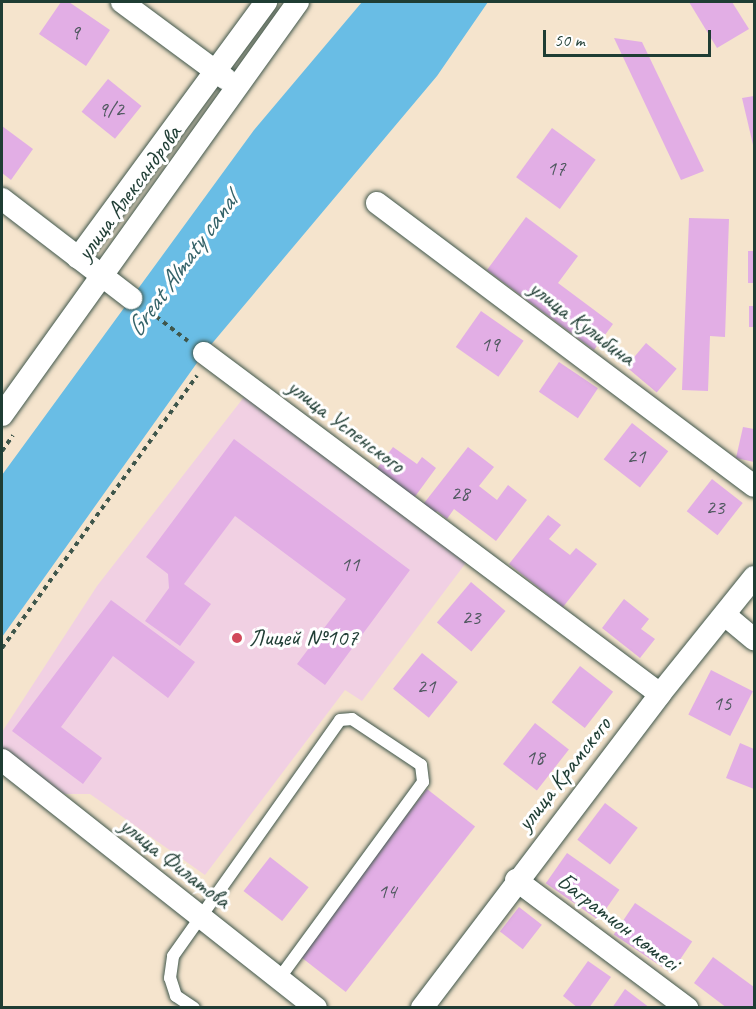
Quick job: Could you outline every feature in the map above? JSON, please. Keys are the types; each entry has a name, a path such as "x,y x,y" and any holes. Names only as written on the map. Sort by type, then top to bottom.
{"street":[{"path":"122,2 237,87"},
{"path":"78,258 266,2"},
{"name":"улица Александрова","path":"2,415 298,2"},
{"path":"2,199 131,298"},
{"name":"улица Кулибина","path":"377,203 754,486"},
{"name":"улица Успенского","path":"204,353 660,694"},
{"name":"улица Крамского","path":"422,1008 516,880 754,577"},
{"path":"725,615 754,639"},
{"name":"улица Филатова","path":"2,760 316,1008"},
{"name":"Багратион көшесі","path":"516,880 687,1008"}],"lane":[{"path":"194,1008 176,996 170,978 173,956 340,720 352,719 422,765 423,782 279,979"}],"path":[{"path":"131,298 204,353"},
{"path":"2,648 197,375"}],"shaded area":[{"name":"Лицей №107","path":"244,397 468,560 362,701 345,690 205,875 90,794 64,794 2,750 2,732 97,586"}],"water":[{"name":"Great Almaty canal","path":"362,2 488,2 437,76 204,353 2,637 2,475 254,130"}],"building":[{"path":"61,2 69,2 110,30 86,66 39,34"},
{"path":"689,2 732,2 749,29 717,48"},
{"path":"614,38 642,42 704,171 681,180"},
{"path":"108,79 141,106 115,139 82,112"},
{"path":"754,96 754,149 742,98"},
{"path":"2,126 33,149 11,180 2,173"},
{"path":"552,128 596,160 560,209 516,177"},
{"path":"526,217 578,256 558,283 613,324 594,350 487,270"},
{"path":"689,218 729,219 725,337 710,336 708,391 682,390"},
{"path":"748,251 754,251 754,283 748,283"},
{"path":"749,306 754,306 754,327 749,327"},
{"path":"481,311 524,341 498,377 456,347"},
{"path":"646,343 677,369 657,392 626,367"},
{"path":"559,362 598,388 578,418 539,392"},
{"path":"632,423 668,451 640,488 604,459"},
{"path":"743,427 754,429 754,462 736,458"},
{"path":"234,439 410,570 325,685 297,664 346,599 235,516 184,584 211,604 180,646 145,621 169,588 168,574 146,557"},
{"path":"393,447 417,464 422,457 436,468 411,502 373,474"},
{"path":"468,447 494,467 479,486 497,500 508,485 527,500 496,541 454,509 447,519 437,511 433,516 421,507"},
{"path":"712,479 743,503 717,535 687,511"},
{"path":"548,515 561,525 549,539 570,555 576,548 597,564 563,607 509,564"},
{"path":"471,582 505,611 471,652 437,623"},
{"path":"624,599 649,619 641,629 655,639 640,658 602,628"},
{"path":"111,600 195,662 168,698 113,656 61,727 102,758 83,784 12,731"},
{"path":"422,653 458,682 429,718 393,689"},
{"path":"580,666 613,692 585,728 552,702"},
{"path":"711,670 753,691 730,736 688,715"},
{"path":"535,723 569,749 537,790 503,764"},
{"path":"740,743 754,749 754,789 726,778"},
{"path":"427,789 475,827 346,992 298,954"},
{"path":"605,803 638,828 610,864 577,840"},
{"path":"567,853 619,890 598,920 546,883"},
{"path":"270,857 309,887 282,921 244,891"},
{"path":"635,903 692,942 671,973 614,935"},
{"path":"519,907 542,925 523,949 500,931"},
{"path":"713,957 754,987 754,1008 727,1008 694,983"},
{"path":"588,961 611,977 589,1008 578,1008 563,996"},
{"path":"625,989 650,1008 612,1008"}],"place":[{"name":"Лицей №107","path":"237,638"}]}
